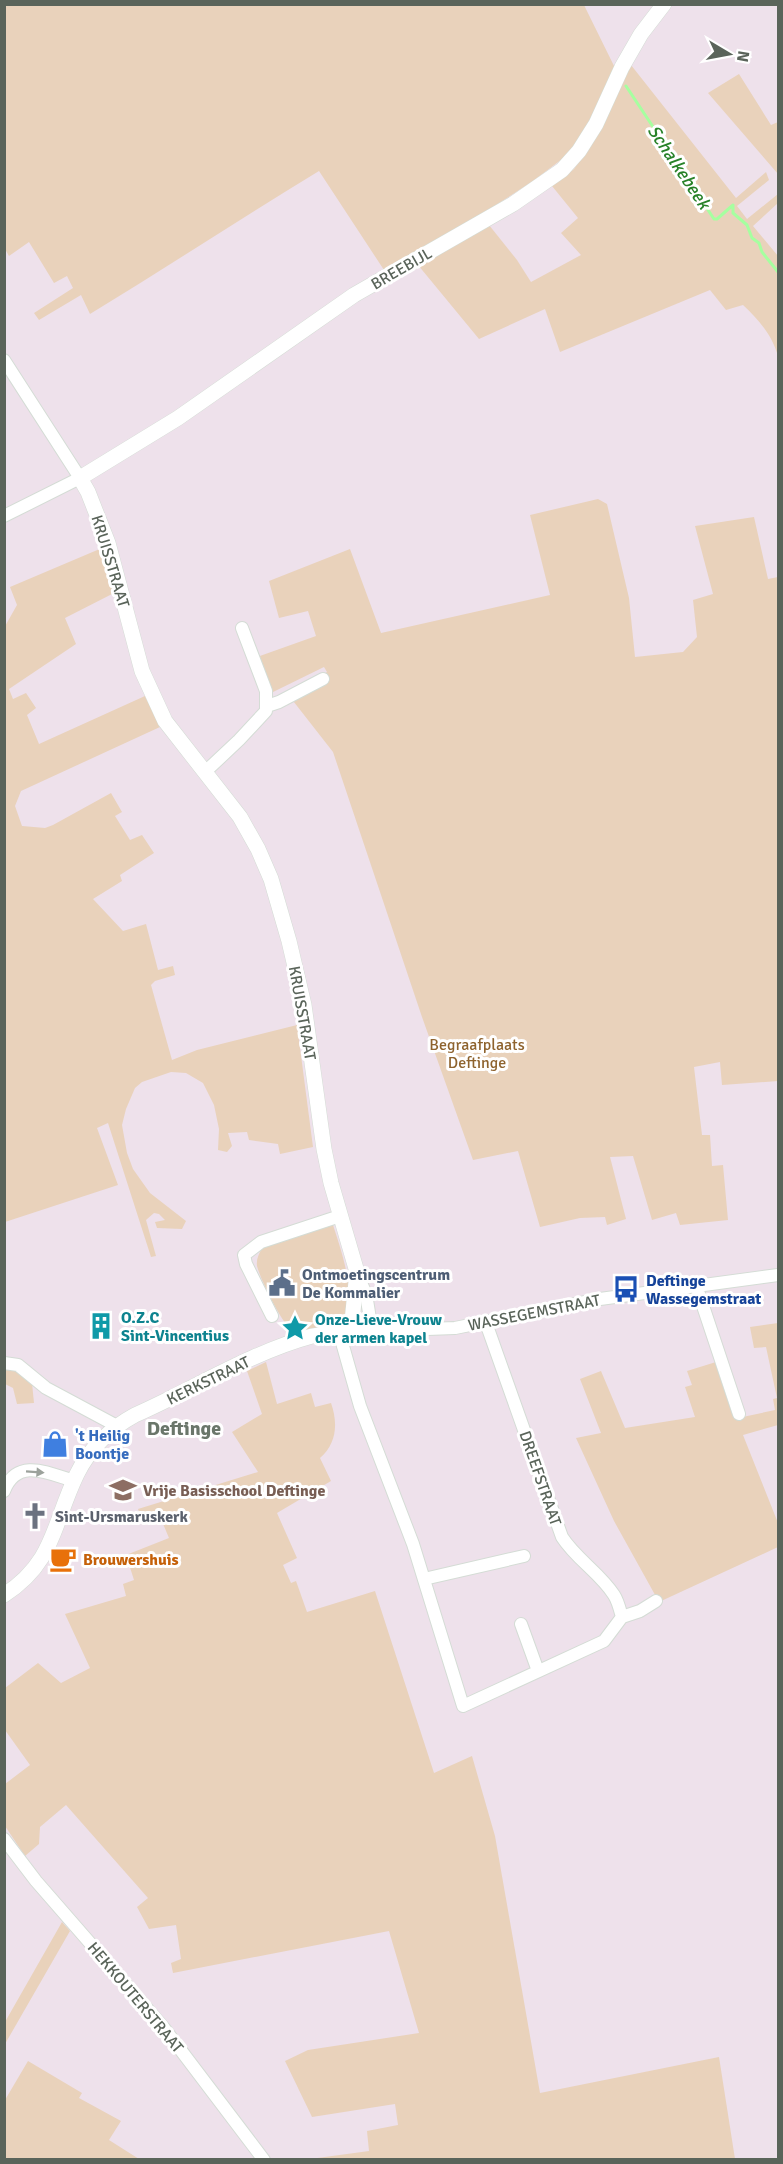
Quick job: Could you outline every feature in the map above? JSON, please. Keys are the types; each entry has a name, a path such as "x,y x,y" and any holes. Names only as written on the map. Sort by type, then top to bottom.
{"street":[{"name":"BREEBIJL","path":"80,478 178,418 354,295 513,204 562,170 579,151 596,124 636,42 664,4"},
{"path":"4,360 80,478 4,516"},
{"name":"KRUISSTRAAT","path":"80,478 88,492 108,543 142,671 165,721 185,750 240,817 271,879 304,1005 324,1149 340,1216 366,1294 372,1331"},
{"path":"205,772 266,711 266,691 263,680 242,628"},
{"path":"267,706 323,679"},
{"path":"272,1316 246,1264 244,1255 261,1242 340,1216"},
{"name":"KRUISSTRAAT","path":"345,1331 357,1272"},
{"name":"WASSEGEMSTRAAT","path":"372,1331 455,1328 554,1307 778,1275"},
{"path":"696,1285 740,1414"},
{"name":"DREEFSTRAAT","path":"486,1323 562,1537 567,1546 609,1587 622,1617"},
{"path":"345,1331 360,1406 413,1544 463,1706 604,1641 622,1617 656,1602"},
{"name":"KERKSTRAAT","path":"7,1590 33,1571 51,1544 81,1466 117,1426 135,1415 270,1350 313,1336 345,1331 372,1331"},
{"path":"4,1363 18,1365 46,1388 117,1426"},
{"path":"4,1491 10,1479 19,1473 32,1470 74,1481"},
{"path":"424,1579 524,1556"},
{"path":"521,1624 538,1671"},
{"name":"HEKKOUTERSTRAAT","path":"4,1839 36,1881 164,2028 264,2160"}],"green space":[{"path":"5,5 584,5 616,70 574,150 533,181 482,214 384,270 319,171 90,314 81,295 39,320 34,313 73,288 67,276 54,283 29,242 9,256 5,249"},
{"path":"631,65 736,198 766,172 769,180 737,206 747,219 778,194 778,203 753,226 778,256 778,356 769,335 743,305 726,310 710,290 560,352 545,309 479,339 418,265 489,225 531,282 581,255 561,233 578,218 552,186 574,169 590,146"},
{"path":"739,74 771,125 778,122 778,174 708,93"},
{"name":"Begraafplaats Deftinge","path":"598,499 607,504 629,598 635,657 683,652 697,637 693,600 713,594 695,526 754,517 768,579 778,577 778,1081 722,1085 720,1062 694,1067 702,1135 710,1135 712,1166 723,1165 728,1220 680,1225 676,1213 652,1220 633,1156 610,1157 626,1219 607,1225 605,1217 580,1218 540,1227 518,1151 473,1160 422,1017 333,752 290,697 327,672 324,667 271,693 257,657 316,636 308,611 279,618 269,581 350,549 381,633 550,595 530,515"},
{"path":"102,548 116,592 65,618 76,644 9,689 13,699 26,693 36,708 27,715 39,744 145,696 160,727 21,791 15,806 22,826 45,828 111,793 122,812 115,816 130,840 142,835 154,853 120,875 122,881 93,899 123,931 146,924 158,970 173,966 175,975 155,981 151,985 172,1060 197,1050 297,1025 313,1147 280,1154 278,1144 249,1140 247,1132 228,1133 232,1146 227,1152 218,1150 219,1129 214,1105 203,1083 186,1073 171,1072 142,1082 135,1088 122,1125 127,1153 133,1169 150,1193 186,1221 182,1229 157,1228 155,1222 165,1220 159,1214 154,1213 146,1220 156,1256 151,1257 108,1123 97,1128 118,1185 5,1222 4,628 17,605 10,587"},
{"path":"330,1224 333,1225 346,1271 349,1297 347,1308 343,1317 336,1322 305,1332 294,1333 278,1312 267,1291 257,1266 258,1257 262,1248"},
{"path":"778,1323 778,1425 743,1435 778,1523 778,1547 659,1602 614,1521 576,1438 601,1433 580,1379 601,1371 625,1428 695,1417 685,1387 692,1385 687,1371 716,1362 738,1418 775,1410 773,1399 777,1398 766,1347 754,1348 750,1327"},
{"path":"266,1362 277,1404 311,1393 315,1407 331,1403 335,1418 333,1439 320,1458 331,1481 277,1513 297,1558 283,1565 291,1583 296,1581 307,1612 375,1591 434,1773 472,1756 495,1836 540,2093 719,2057 735,2159 310,2159 369,2151 367,2131 398,2125 395,2104 312,2117 285,2061 308,2050 419,2033 389,1931 173,1973 171,1963 181,1959 176,1925 149,1929 137,1907 148,1898 66,1805 40,1827 39,1844 25,1856 5,1826 5,1784 30,1765 5,1730 5,1688 38,1663 61,1683 90,1668 65,1614 126,1596 123,1584 134,1580 126,1555 169,1538 161,1519 144,1525 138,1509 258,1472 232,1432 262,1414 247,1371"},
{"path":"13,1367 32,1383 34,1403 17,1404 13,1388 5,1384 4,1368"},
{"path":"62,1922 70,1931 5,2044 5,2022"},
{"path":"28,2061 82,2093 79,2098 121,2121 109,2140 139,2159 5,2159 5,2100"}],"waterway":[{"name":"Schalkebeek","path":"626,86 714,219 733,205 733,213 747,225 752,238 759,243 762,252 778,272"}],"place":[{"name":"Ontmoetingscentrum De Kommalier","path":"282,1283"},
{"name":"Deftinge Wassegemstraat","path":"626,1289"},
{"name":"O.Z.C Sint-Vincentius","path":"101,1326"},
{"name":"Onze-Lieve-Vrouw der armen kapel","path":"295,1328"},
{"name":"'t Heilig Boontje","path":"55,1444"},
{"name":"Vrije Basisschool Deftinge","path":"123,1490"},
{"name":"Sint-Ursmaruskerk","path":"35,1516"},
{"name":"Brouwershuis","path":"63,1559"}],"district":[{"name":"Deftinge","path":"184,1428"}]}
